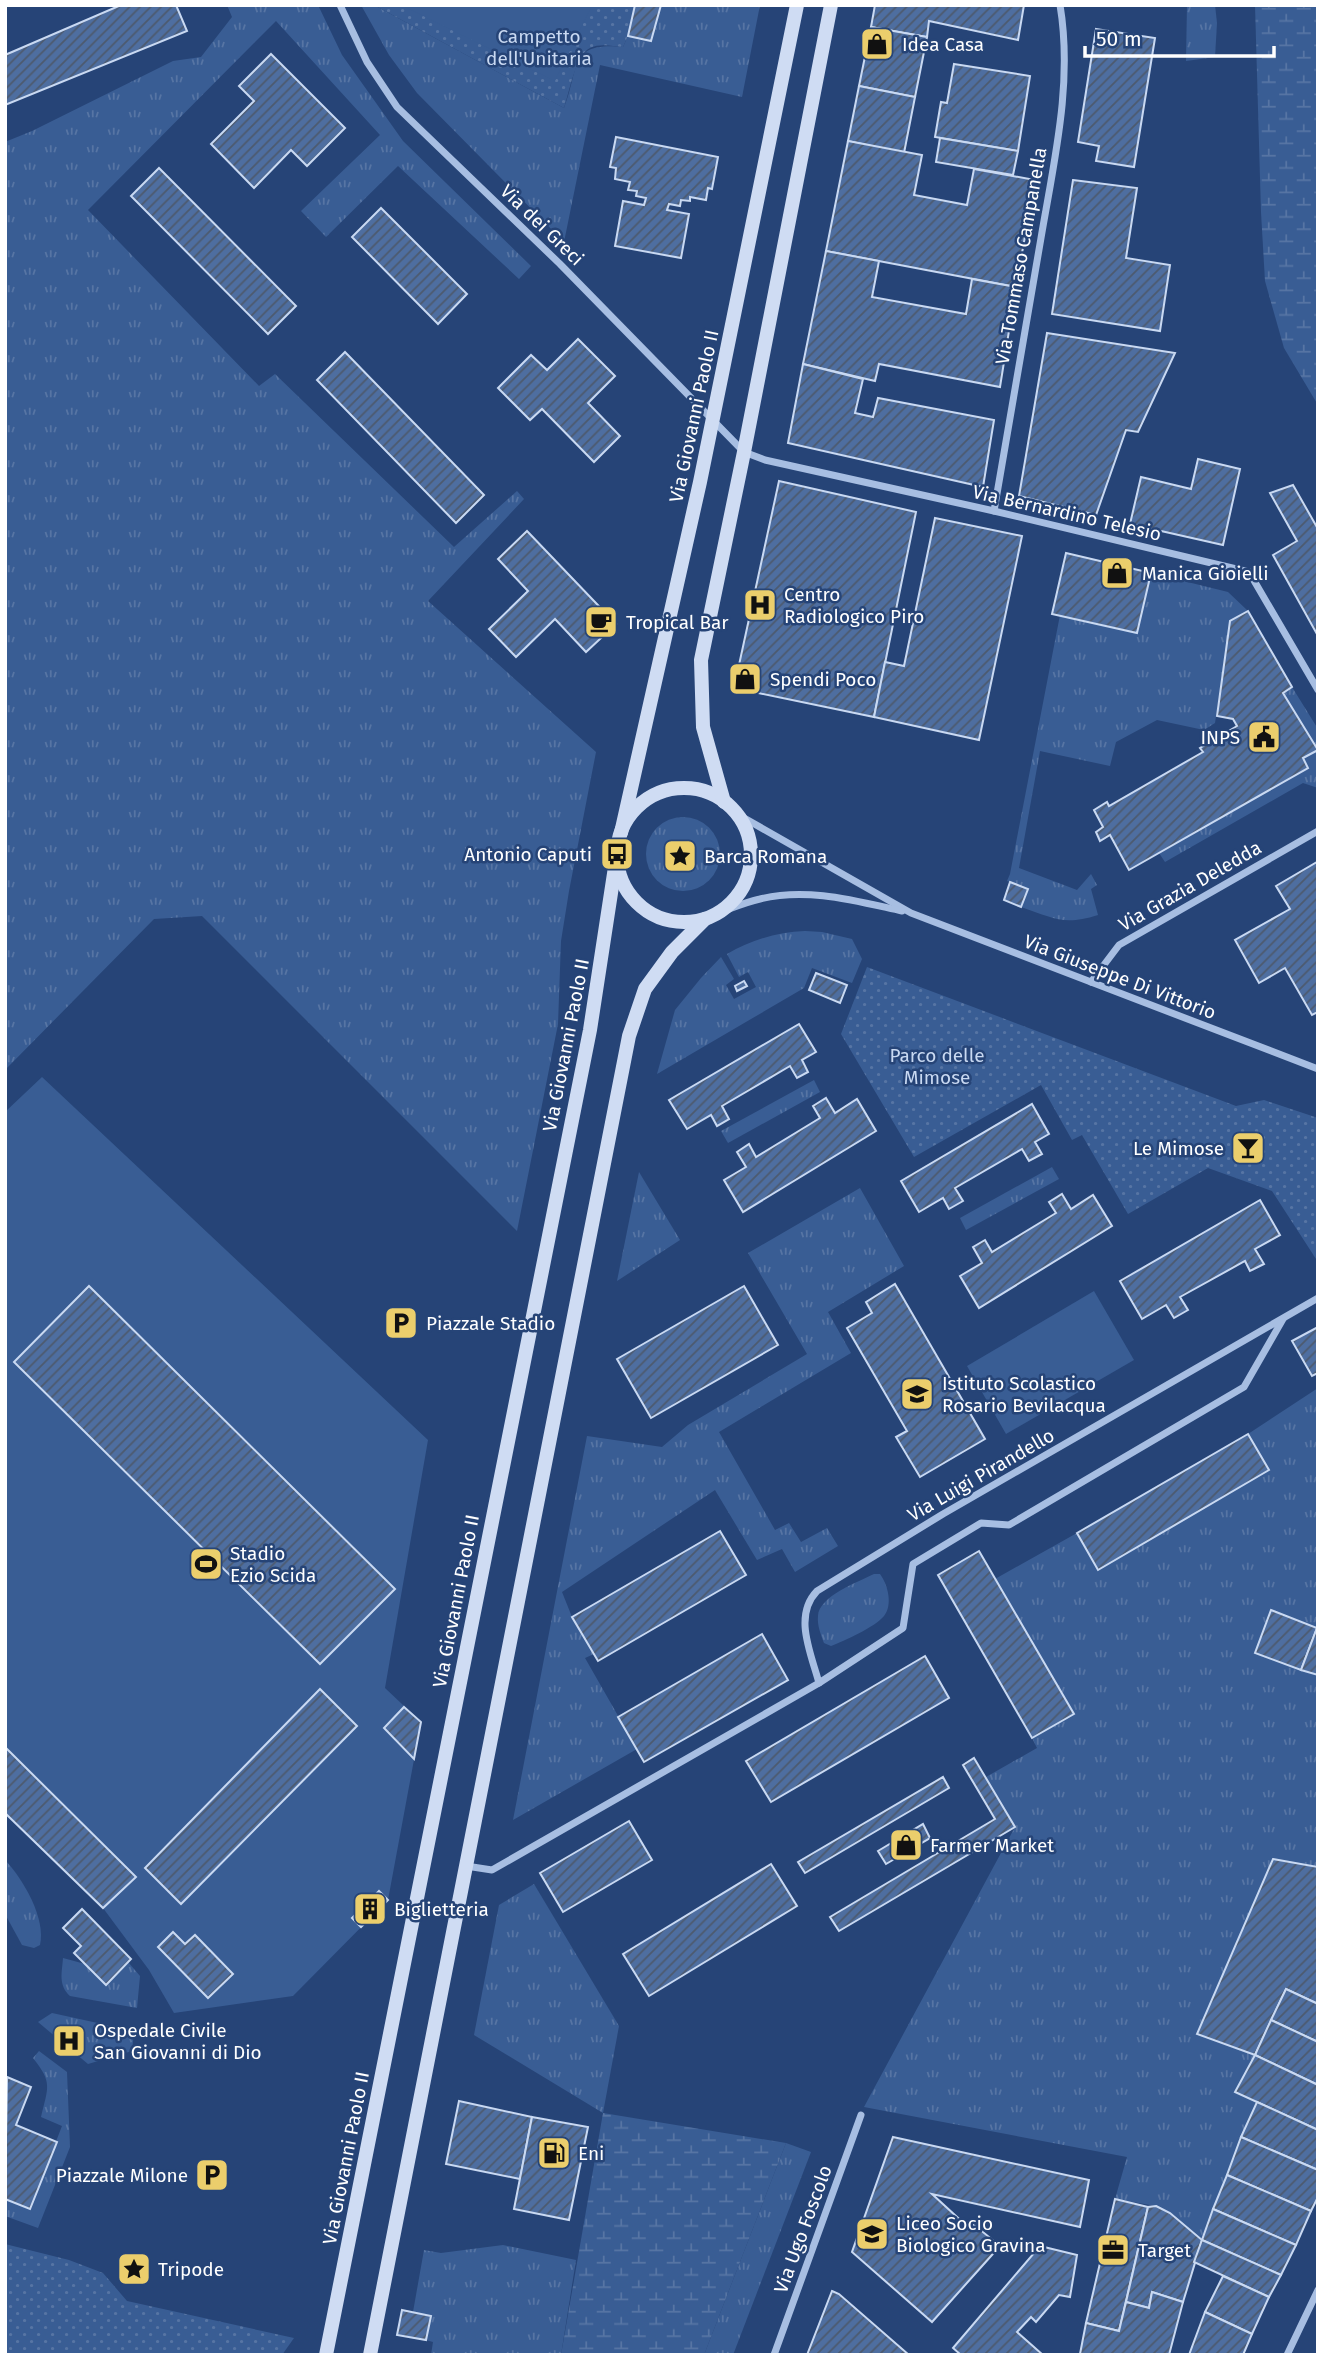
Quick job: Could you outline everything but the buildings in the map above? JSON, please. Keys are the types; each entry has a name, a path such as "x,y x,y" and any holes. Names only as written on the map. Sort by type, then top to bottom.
{"street":[{"name":"Via dei Greci","path":"340,5 367,62 397,107 560,264 744,452"},
{"name":"Via Giovanni Paolo II","path":"621,834 712,421 797,5"},
{"path":"724,802 702,727 701,660 831,5"},
{"name":"Via Tommaso Campanella","path":"994,511 1065,85 1066,64 1060,5"},
{"name":"Via Bernardino Telesio","path":"744,452 765,460 1249,572 1318,690"},
{"path":"674,789 700,791 724,802 737,814 911,913 835,897 795,895 761,898 687,922 669,920 652,914 637,903 626,889 617,854 621,834 629,817 641,804 656,794 674,789"},
{"path":"370,2355 629,1036 645,989 672,952 740,892 750,867 751,848 737,814"},
{"name":"Via Grazia Deledda","path":"1091,982 1119,945 1318,831"},
{"name":"Via Giovanni Paolo II","path":"326,2355 587,1043 608,926 617,854"},
{"name":"Via Giuseppe Di Vittorio","path":"911,913 1318,1069"},
{"name":"Via Luigi Pirandello","path":"819,1683 805,1628 804,1611 809,1599 817,1591 943,1514 1318,1297"},
{"name":"Via Luigi Pirandello","path":"466,1866 492,1870 819,1683 903,1628 913,1564 981,1523 1009,1525 1244,1387 1283,1318"},
{"name":"Via Ugo Foscolo","path":"774,2355 861,2115"},
{"path":"1287,2355 1318,2290"}],"green space":[{"path":"227,5 318,5 342,55 403,141 531,266 519,279 398,166 326,237 301,211 380,135 276,21 88,210 259,386 275,374 454,547 517,491 524,499 428,601 596,752 561,941 558,1024 517,1231 202,916 154,919 5,1070 5,142 173,61 201,57 232,17"},
{"path":"361,5 374,5 564,108 575,69 584,53 605,47 623,47 628,36 661,5 760,5 742,97 600,65 564,242 417,93 389,55"},
{"name":"Campetto dell'Unitaria","path":"374,5 661,5 651,41 628,36 623,47 598,46 585,52 577,66 564,108"},
{"path":"401,5 592,5 555,81"},
{"path":"1187,5 1215,5 1215,57 1186,61"},
{"path":"1255,5 1318,5 1318,405 1284,348 1265,281"},
{"path":"1151,573 1228,592 1248,611 1230,622 1215,723 1204,730 1157,720 1116,742 1110,766 1040,751 1019,868 1077,890 1091,874 1097,885 1091,889 1098,915 1067,920 1021,907 1028,889 1007,881 1060,615 1137,633"},
{"path":"1292,687 1318,729 1318,788 1303,783 1165,862 1159,853 1308,768 1283,693"},
{"path":"683,817 697,820 709,828 717,840 720,854 717,868 709,880 697,888 683,891 669,888 657,880 649,868 646,854 649,840 657,828 669,820"},
{"path":"805,931 852,939 862,959 852,983 812,968 804,988 657,1074 675,1010 721,957 734,979 726,985 734,999 756,987 748,972 739,977 727,954 764,938"},
{"name":"Parco delle Mimose","path":"867,967 1236,1106 1264,1100 1318,1118 1318,1262 1272,1191 1208,1168 1128,1214 1082,1135 1072,1140 1041,1085 914,1157 841,1034"},
{"name":"Stadio Ezio Scida","path":"42,1077 428,1440 385,1688 421,1722 388,1900 293,1996 174,2013 149,1970 103,1908 5,1813 5,1112"},
{"path":"814,1080 820,1092 728,1143 721,1131"},
{"path":"1052,1167 1059,1179 966,1230 960,1218"},
{"path":"639,1172 680,1240 617,1281"},
{"path":"860,1188 904,1266 828,1312 851,1353 719,1432 775,1530 789,1523 801,1542 827,1528 838,1546 795,1572 782,1549 757,1560 715,1490 562,1592 572,1617 594,1654 585,1658 637,1749 513,1820 587,1436 662,1447 688,1425 807,1354 748,1253"},
{"path":"1094,1291 1134,1360 1006,1434 967,1366"},
{"path":"1318,1388 1318,1628 1271,1611 1301,1670 1318,1675 1318,1867 1273,1859 1197,2033 1255,2055 1236,2092 1257,2102 1202,2240 1170,2213 1156,2206 1115,2199 1127,2157 864,2107 1015,1827 986,1777 1037,1748 1032,1738 1073,1714 995,1579 1077,1533 1098,1570 1268,1471 1248,1434"},
{"path":"874,1574 880,1574 887,1589 889,1601 884,1616 844,1641 831,1646 824,1643 818,1616 825,1602 840,1590"},
{"path":"5,1860 26,1888 40,1923 40,1945 34,1948 22,1945 5,1914"},
{"path":"534,1884 619,2026 603,2113 474,2035 499,1905"},
{"path":"63,1958 85,1964 106,1985 128,1962 140,1976 137,2008 70,1996 62,1983"},
{"path":"52,2013 134,2031 132,2051 88,2064 38,2022"},
{"path":"39,2051 67,2072 70,2147 38,2228 5,2216 5,2199 30,2209 62,2126 41,2117 47,2086 44,2074 33,2058"},
{"path":"603,2113 786,2143 704,2355 561,2355"},
{"path":"786,2143 811,2152 733,2355 704,2355"},
{"path":"5,2244 69,2260 103,2273 127,2301 294,2338 282,2355 5,2355"},
{"path":"503,2245 576,2260 561,2355 431,2355 433,2342 426,2340 431,2316 413,2312 424,2250 441,2253"}],"place":[{"name":"Idea Casa","path":"877,44"},
{"name":"Manica Gioielli","path":"1117,573"},
{"name":"Centro Radiologico Piro","path":"760,605"},
{"name":"Tropical Bar","path":"601,622"},
{"name":"Spendi Poco","path":"745,679"},
{"name":"INPS","path":"1264,737"},
{"name":"Antonio Caputi","path":"617,854"},
{"name":"Barca Romana","path":"680,856"},
{"name":"Le Mimose","path":"1248,1148"},
{"name":"Piazzale Stadio","path":"401,1323"},
{"name":"Istituto Scolastico Rosario Bevilacqua","path":"917,1394"},
{"name":"Stadio Ezio Scida","path":"206,1564"},
{"name":"Farmer Market","path":"906,1845"},
{"name":"Biglietteria","path":"370,1909"},
{"name":"Ospedale Civile San Giovanni di Dio","path":"69,2041"},
{"name":"Eni","path":"554,2153"},
{"name":"Piazzale Milone","path":"212,2175"},
{"name":"Liceo Socio Biologico Gravina","path":"872,2234"},
{"name":"Target","path":"1113,2250"},
{"name":"Tripode","path":"134,2269"}]}
